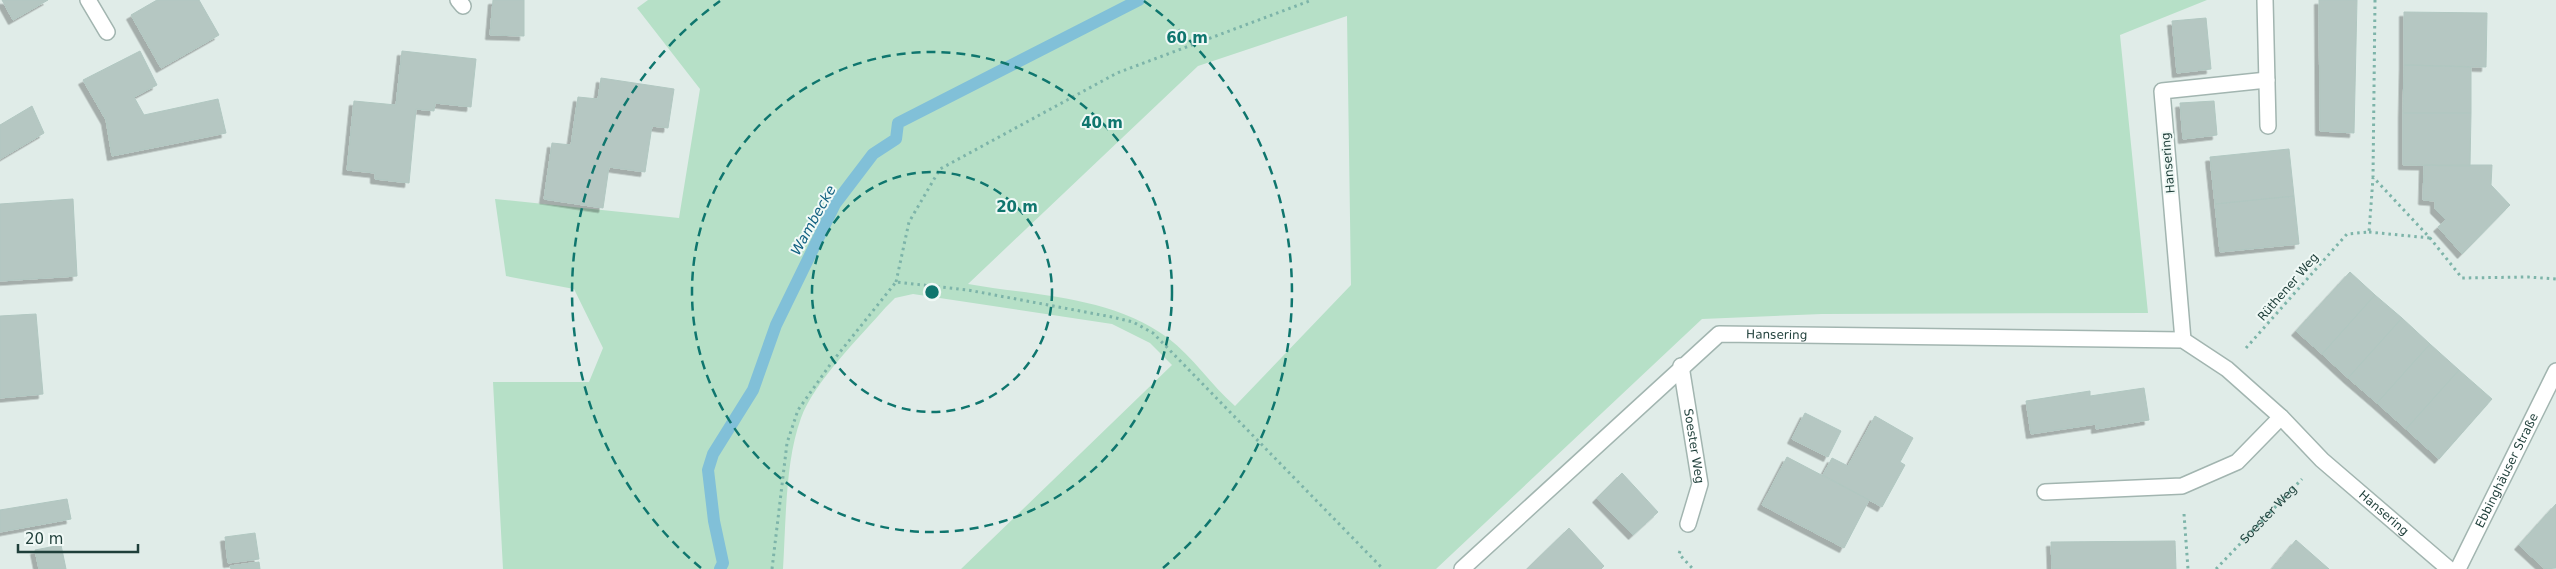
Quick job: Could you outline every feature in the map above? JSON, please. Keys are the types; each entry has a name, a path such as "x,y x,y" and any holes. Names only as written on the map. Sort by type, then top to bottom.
{"street":[{"path":"88,0 107,32"},
{"path":"2265,0 2268,126"},
{"name":"Hansering","path":"2183,340 2162,91 2267,80"},
{"name":"Hansering","path":"1462,569 1681,366 1719,334 2183,340 2227,369 2281,417 2322,460 2449,569"},
{"name":"Soester Weg","path":"1681,366 1700,484 1688,524"},
{"name":"Ebbinghäuser Straße","path":"2458,569 2556,372"},
{"path":"2045,492 2182,486 2236,462 2281,417"}],"path":[{"path":"772,569 787,443 798,410 832,362 896,282 909,222 940,169 1117,73 1312,0"},
{"path":"2369,232 2372,177 2375,0"},
{"path":"2372,177 2430,238 2462,278 2528,277 2556,279"},
{"name":"Rüthener Weg","path":"2227,369 2347,234 2369,232 2430,238"},
{"path":"896,282 968,290 1112,317 1133,322 1154,333 1383,569"},
{"name":"Soester Weg","path":"2216,569 2282,498 2322,460"},
{"path":"2182,486 2188,569"}],"green space":[{"path":"648,0 2207,0 2120,35 2148,313 1822,314 1702,319 1436,569 961,569 1172,365 1150,343 1112,324 913,294 895,298 886,307 839,360 807,404 796,435 789,473 783,569 503,569 493,382 589,382 603,348 574,289 506,276 495,199 679,218 700,89 637,8","holes":["1347,16 1351,285 1235,406 1177,346 1146,324 1098,306 1072,300 968,284 1198,66"]}],"building":[{"path":"2,0 48,0 13,20"},
{"path":"157,0 199,0 219,35 161,68 131,15"},
{"path":"493,0 524,0 524,36 490,35"},
{"path":"2319,0 2357,0 2354,133 2320,131"},
{"path":"2404,12 2487,13 2486,67 2404,65"},
{"path":"2206,18 2211,69 2177,73 2172,21"},
{"path":"140,51 157,85 134,97 144,115 218,99 226,133 112,156 106,120 83,80"},
{"path":"402,51 476,59 471,107 435,103 434,111 416,109 409,183 375,179 375,173 347,170 354,101 396,105"},
{"path":"2404,65 2471,67 2471,113 2403,113"},
{"path":"601,78 674,89 668,128 652,126 645,172 609,167 603,208 544,199 552,143 571,145 578,97 598,99"},
{"path":"2214,101 2217,135 2183,139 2180,103"},
{"path":"32,106 44,133 0,159 0,125"},
{"path":"2403,113 2471,113 2470,166 2403,165"},
{"path":"2289,149 2294,196 2215,204 2210,157"},
{"path":"2424,165 2492,165 2491,185 2510,205 2462,254 2438,227 2446,220 2435,209 2435,201 2423,200"},
{"path":"2294,196 2299,244 2220,252 2215,204"},
{"path":"73,199 77,276 0,281 0,204"},
{"path":"2350,272 2375,295 2322,354 2296,331"},
{"path":"2375,295 2402,318 2348,378 2322,354"},
{"path":"36,314 43,394 0,398 0,316"},
{"path":"2402,318 2430,344 2377,403 2348,378"},
{"path":"2430,344 2459,370 2406,429 2377,403"},
{"path":"2459,370 2492,399 2439,459 2406,429"},
{"path":"2144,388 2149,420 2096,429 2096,424 2031,434 2026,401 2090,391 2090,396"},
{"path":"1805,413 1841,431 1828,457 1792,439"},
{"path":"1875,416 1913,438 1900,462 1905,465 1882,507 1823,475 1832,458 1848,466"},
{"path":"1787,457 1869,500 1844,548 1762,505"},
{"path":"1622,473 1658,512 1633,535 1597,498"},
{"path":"67,499 71,519 0,532 0,510"},
{"path":"2556,504 2556,568 2545,569 2519,545"},
{"path":"1569,528 1604,566 1601,569 1527,569"},
{"path":"255,533 259,559 228,563 225,537"},
{"path":"2296,540 2329,569 2272,569"},
{"path":"2175,541 2176,569 2052,569 2051,542"},
{"path":"61,545 66,569 39,569 35,550"},
{"path":"259,562 260,569 231,569 230,566"}],"waterway":[{"name":"Wambecke","path":"720,569 723,563 714,521 708,470 713,454 753,390 776,325 835,204 873,154 896,139 898,123 1139,0"}]}
